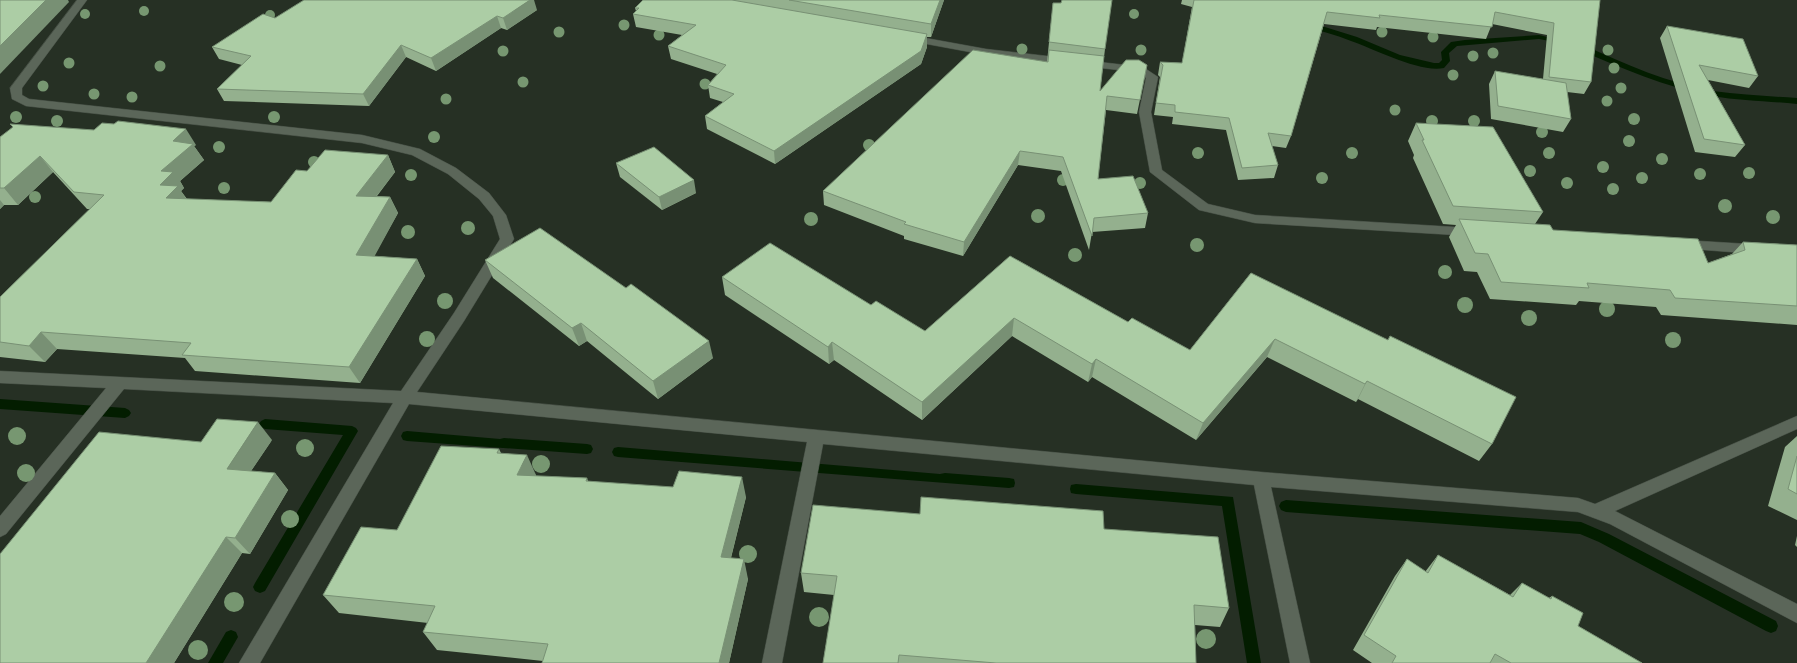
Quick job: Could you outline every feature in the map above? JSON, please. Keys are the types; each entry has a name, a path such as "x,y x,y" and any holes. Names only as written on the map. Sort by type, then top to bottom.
{"street":[{"path":"82,0 16,88 16,97 26,102 362,139 416,152 452,171 484,196 499,215 507,239 459,317 405,398 249,663"},
{"path":"900,37 986,52 1139,69 1152,77 1145,112 1156,172 1204,207 1255,219 1488,233"},
{"path":"1667,244 1797,252"},
{"path":"0,377 405,398 1261,479 1578,505 1597,511 1797,614"},
{"path":"0,529 120,383"},
{"path":"1597,511 1797,422"},
{"path":"772,663 816,437"},
{"path":"1261,479 1300,663"}],"building":[{"path":"0,0 46,0 0,46"},
{"path":"304,0 530,0 503,18 497,16 431,58 401,45 363,94 217,89 251,56 212,47 263,14 275,18"},
{"path":"643,0 732,0 927,34 921,51 774,151 705,116 734,94 708,85 726,65 668,46 696,25 633,14 639,8 635,8"},
{"path":"789,0 940,0 931,24"},
{"path":"1062,0 1112,0 1105,49 1049,42 1053,3 1061,3"},
{"path":"1194,0 1600,0 1591,82 1549,77 1554,23 1495,12 1492,27 1379,15 1380,18 1327,12 1291,136 1268,133 1278,165 1242,168 1229,118 1175,112 1175,105 1156,103 1163,65 1160,62 1182,63"},
{"path":"1667,26 1743,39 1758,76 1699,65 1745,145 1704,139"},
{"path":"973,50 1048,62 1049,50 1104,56 1100,91 1126,60 1139,60 1147,65 1140,100 1107,96 1098,179 1133,176 1148,213 1094,218 1092,236 1063,157 1020,151 964,242 904,224 906,222 823,191"},
{"path":"1495,71 1566,83 1571,119 1498,106"},
{"path":"118,121 186,129 173,141 193,144 161,171 173,172 160,185 178,186 166,198 271,202 296,170 307,171 325,150 388,155 356,196 390,197 356,255 417,259 349,367 182,355 191,343 41,332 29,346 0,342 0,297 104,195 74,192 40,156 4,188 0,188 0,137 13,127 10,124 94,130 102,123 114,124"},
{"path":"1416,123 1493,127 1543,212 1453,206"},
{"path":"654,147 694,180 659,197 616,163"},
{"path":"1459,219 1550,225 1553,230 1698,239 1708,263 1745,250 1743,242 1797,245 1797,306 1675,298 1670,290 1587,283 1589,288 1501,282 1488,254 1475,253"},
{"path":"540,228 626,288 631,284 709,341 653,381 581,323 572,328 485,260"},
{"path":"770,243 871,305 876,301 925,331 1010,256 1128,322 1132,318 1190,350 1251,273 1388,340 1390,336 1516,397 1492,444 1367,381 1365,384 1275,339 1203,423 1096,359 1092,364 1014,318 922,402 832,342 828,347 722,277"},
{"path":"217,419 258,422 227,469 275,473 235,538 226,537 146,663 0,663 0,554 99,432 201,442"},
{"path":"441,446 499,449 497,453 527,455 517,475 587,478 586,481 673,487 679,471 742,477 721,557 744,559 719,663 542,663 548,644 423,632 435,606 323,595 361,527 397,530"},
{"path":"1797,456 1797,494 1788,489"},
{"path":"921,497 1103,511 1104,529 1218,537 1229,608 1194,605 1196,663 996,663 899,655 898,663 823,663 837,576 801,573 813,505 920,514"},
{"path":"1438,555 1513,597 1522,583 1551,599 1552,596 1583,613 1578,626 1642,663 1511,663 1495,654 1490,663 1392,663 1396,656 1364,635 1407,559 1428,573"}],"waterway":[{"path":"1309,25 1354,39 1397,57 1434,66 1441,66 1446,61 1445,52 1454,44 1539,37 1560,41"},
{"path":"1580,47 1645,74 1695,90 1733,96 1797,101"},
{"path":"0,404 125,413"},
{"path":"260,587 352,431 265,424"},
{"path":"407,436 496,443"},
{"path":"504,443 587,449"},
{"path":"618,452 936,478"},
{"path":"945,478 1009,483"},
{"path":"1076,489 1228,501 1254,663"},
{"path":"1286,506 1581,528 1604,538 1771,626"},
{"path":"215,663 231,637"}]}
